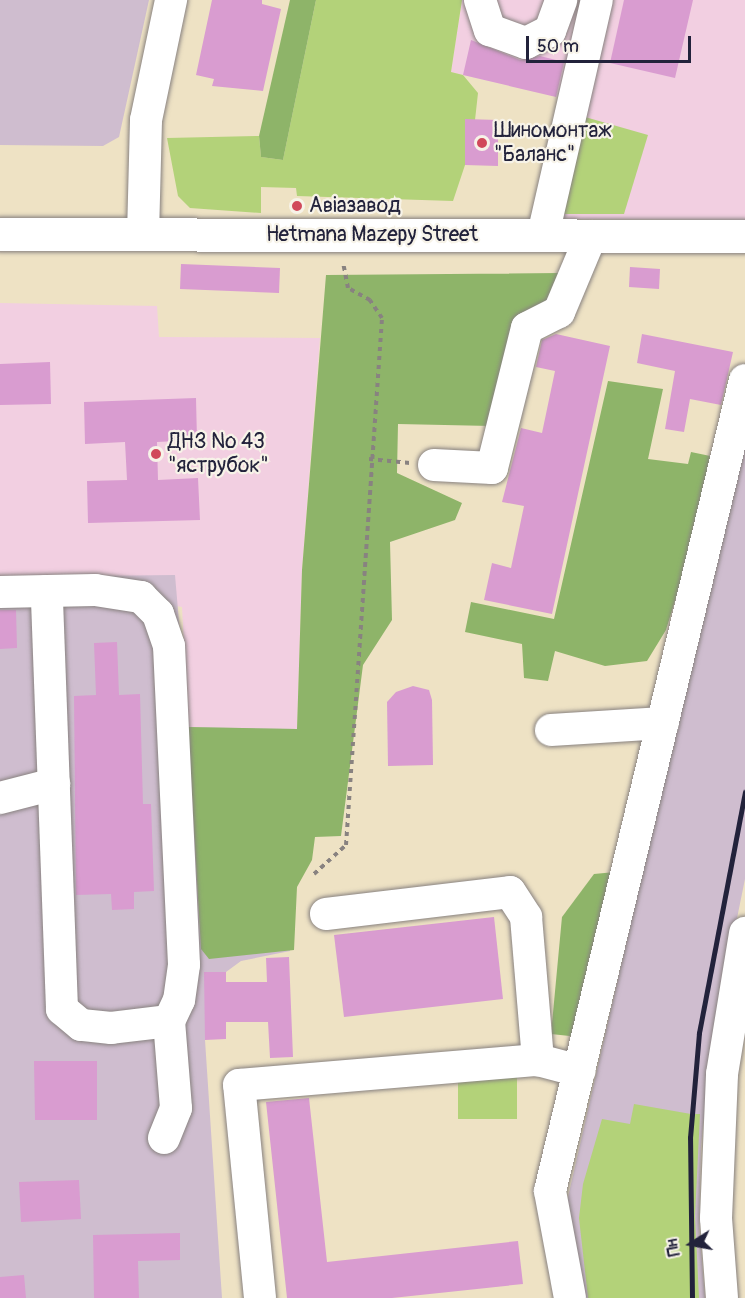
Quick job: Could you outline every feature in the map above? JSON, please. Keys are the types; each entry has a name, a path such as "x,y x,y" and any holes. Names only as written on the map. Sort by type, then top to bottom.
{"main road":[{"name":"Hetmana Mazepy Street","path":"0,234 745,236"}],"street":[{"path":"142,235 146,120 171,0"},
{"path":"480,0 490,30 507,40 526,43 550,31 561,0"},
{"path":"543,235 597,0"},
{"path":"434,465 492,468 526,328 559,312 591,236"},
{"path":"570,1298 550,1191 745,380"},
{"path":"0,592 47,591 141,597 158,614 169,646 184,965 179,1000 169,1021 176,1108 164,1138"},
{"path":"47,591 62,1009 81,1025 111,1028 169,1021"},
{"path":"550,730 663,723"},
{"path":"0,798 54,784"},
{"path":"326,914 510,892 526,917 538,1060"},
{"path":"722,1298 716,1218 722,1074 745,933"},
{"path":"260,1298 239,1085 538,1060 579,1071"}],"path":[{"path":"314,874 346,845 369,459 382,318 370,300 348,288 338,235"},
{"path":"369,459 434,465"}],"shaded area":[{"path":"0,0 149,0 119,137 103,146 0,145"},
{"path":"462,0 745,0 745,220 547,219 559,97 451,72"},
{"name":"ДНЗ № 43 \"яструбок\"","path":"0,303 157,306 159,337 320,338 302,570 297,729 188,727 182,607 0,577"},
{"path":"745,424 745,879 712,1041 701,1146 699,1225 705,1298 578,1298 565,1210"},
{"path":"175,575 188,727 297,729 290,951 241,961 226,972 205,1040 222,1298 0,1298 0,577"}],"green space":[{"path":"290,0 316,0 283,160 261,157 259,136"},
{"path":"316,0 462,0 451,72 463,75 478,93 475,120 466,120 465,165 453,201 297,196 296,188 261,187 261,213 190,208 178,196 167,138 259,136 261,157 283,160"},
{"path":"578,115 648,135 624,214 557,214"},
{"path":"561,273 491,426 398,424 397,473 462,503 455,520 390,542 392,620 363,665 341,836 315,837 312,860 297,887 294,950 209,959 201,949 188,727 297,729 302,570 326,275"},
{"path":"608,381 663,389 648,459 688,464 691,452 715,457 682,578 666,630 647,661 605,666 555,651 548,681 524,678 522,644 465,632 471,602 554,619"},
{"path":"615,872 579,1037 551,1034 562,917 594,874"},
{"path":"458,1072 517,1072 517,1119 458,1119"},
{"path":"634,1104 691,1114 690,1298 588,1298 579,1218 583,1184 602,1119 630,1124"},
{"path":"694,1114 700,1114 695,1216 699,1298 693,1298 689,1216"}],"building":[{"path":"212,0 262,0 262,4 281,9 263,91 212,86 214,79 196,75"},
{"path":"624,0 693,0 675,78 610,63"},
{"path":"471,40 520,60 540,56 564,62 556,97 463,75"},
{"name":"Шиномонтаж \"Баланс\"","path":"465,119 498,120 498,166 465,165"},
{"path":"181,264 280,268 279,293 180,289"},
{"path":"630,267 660,269 659,289 629,287"},
{"path":"556,334 610,346 552,614 484,600 492,563 511,568 524,506 502,502 521,428 542,433 555,371 536,367 542,340"},
{"path":"642,334 733,352 721,405 690,399 684,432 665,429 675,371 637,363"},
{"path":"50,362 51,404 0,405 0,364"},
{"path":"196,398 197,440 157,442 158,480 198,478 200,520 88,523 87,481 127,480 125,442 85,444 84,402"},
{"path":"0,610 16,610 17,648 0,649"},
{"path":"117,642 119,695 140,694 143,804 151,804 154,891 134,892 134,909 112,910 111,894 76,895 74,696 96,695 94,643"},
{"path":"413,686 429,690 432,700 433,765 388,766 387,702 396,692"},
{"path":"494,917 503,999 344,1017 334,935"},
{"path":"289,957 293,1057 270,1058 268,1022 226,1022 226,1039 205,1040 204,972 226,972 226,982 267,982 266,958"},
{"path":"34,1061 97,1061 97,1120 35,1120"},
{"path":"309,1098 327,1262 518,1241 523,1284 392,1298 287,1298 266,1102"},
{"path":"79,1180 81,1219 21,1222 19,1182"},
{"path":"180,1233 180,1260 138,1261 139,1298 94,1298 93,1235"},
{"path":"24,1275 26,1298 0,1298 0,1277"}],"railway":[{"path":"692,1298 690,1138 699,1033 745,792"}],"place":[{"name":"Шиномонтаж \"Баланс\"","path":"482,143"},
{"name":"Авіазавод","path":"297,206"},
{"name":"ДНЗ № 43 \"яструбок\"","path":"156,454"}]}
